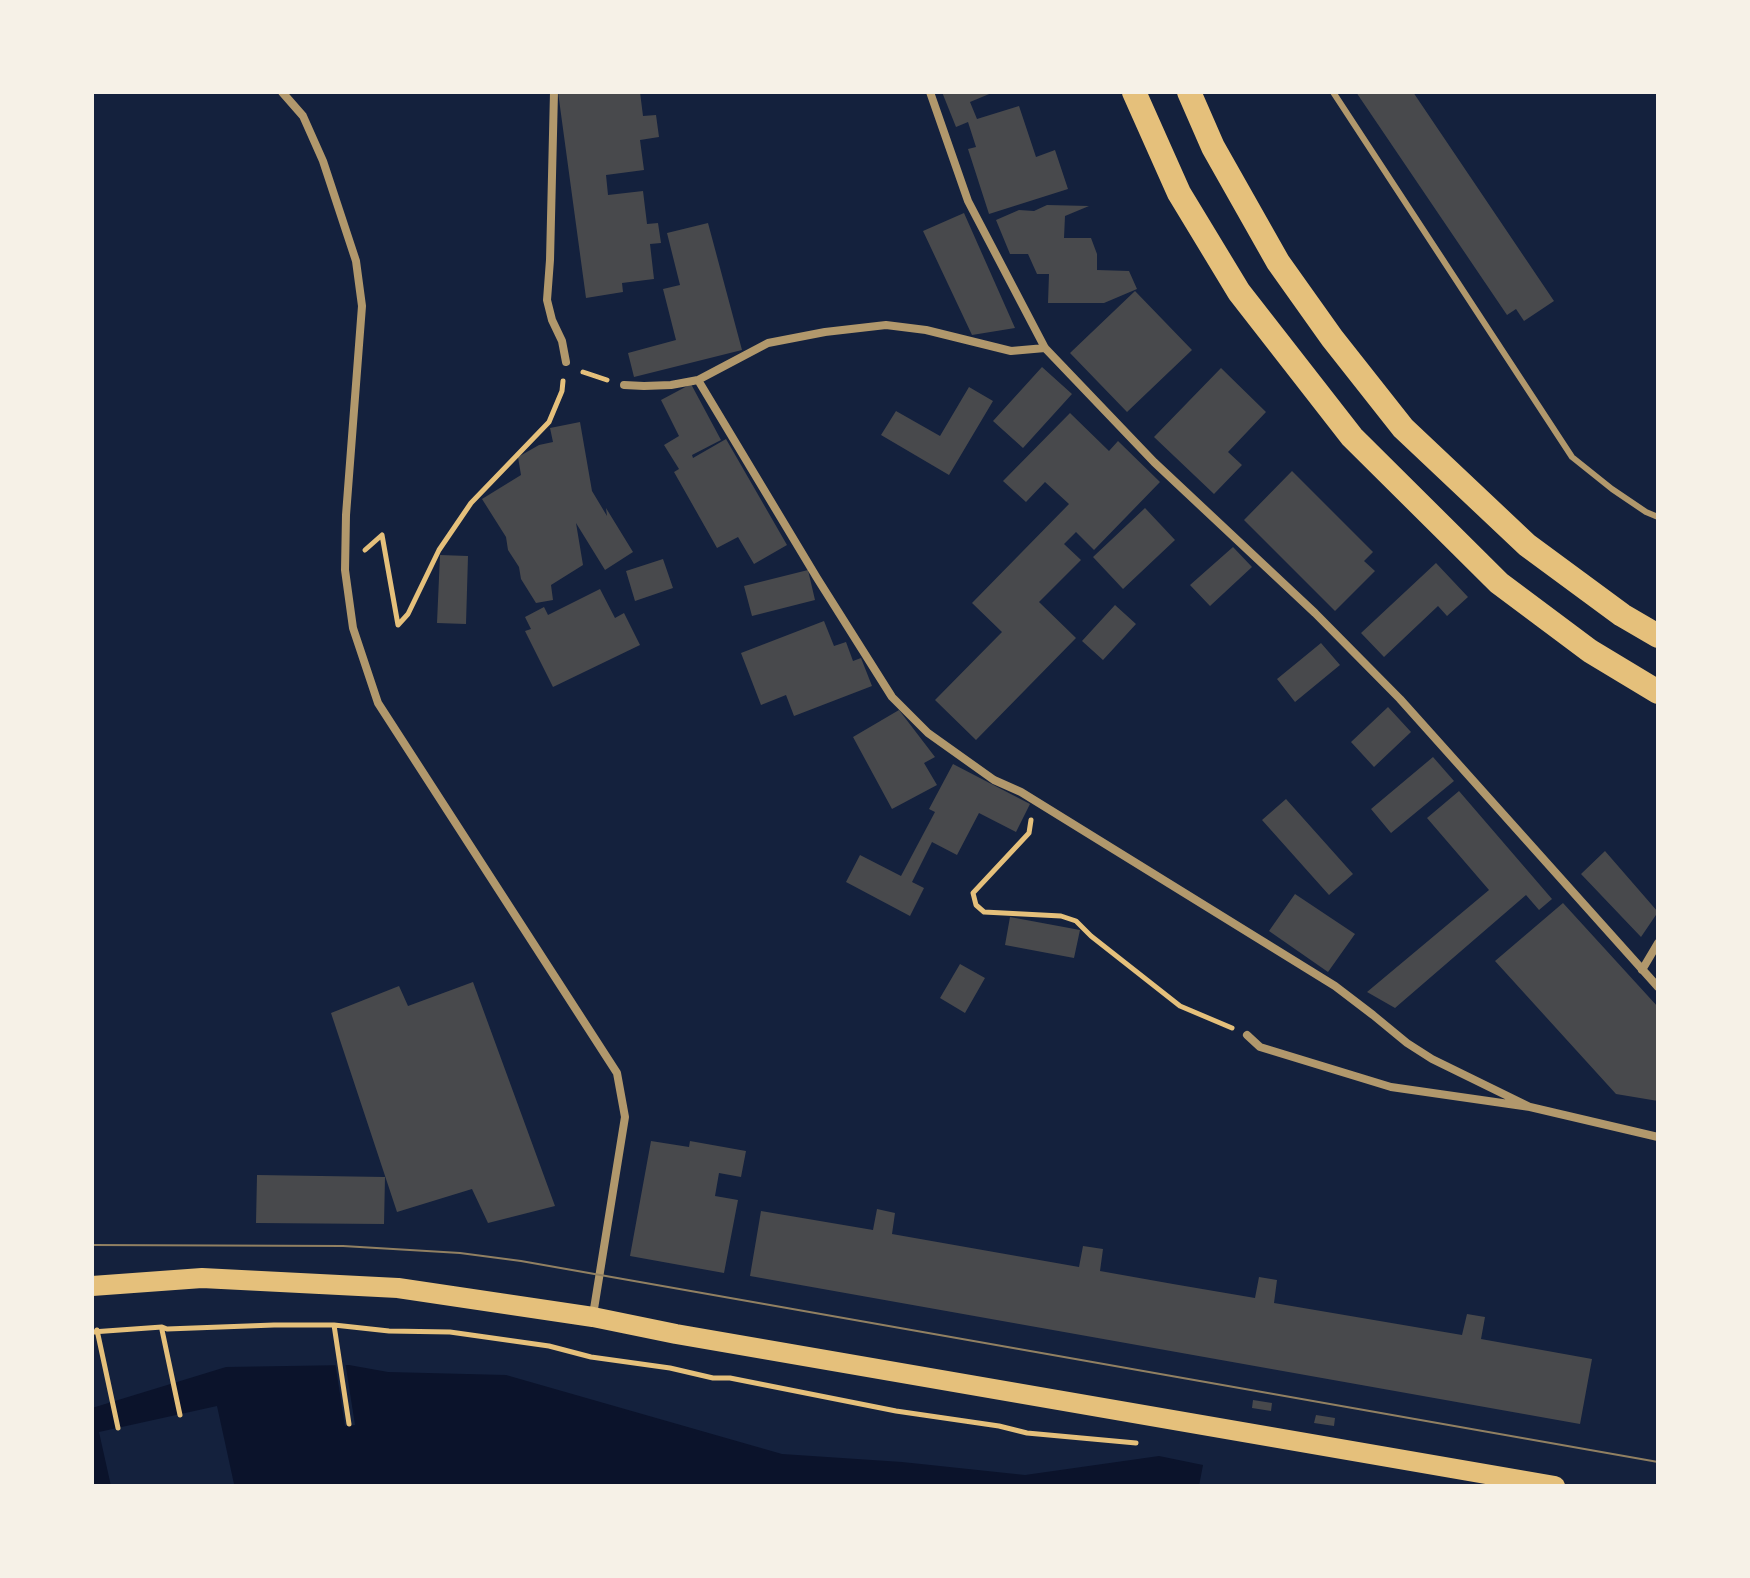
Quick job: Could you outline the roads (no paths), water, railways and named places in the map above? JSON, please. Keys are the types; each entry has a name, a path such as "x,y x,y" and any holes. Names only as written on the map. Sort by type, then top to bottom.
{"highway":[{"path":"1134,92 1179,193 1239,292 1352,437 1499,583 1590,651 1658,692"},
{"path":"1189,92 1213,147 1278,262 1332,338 1403,428 1527,545 1622,615 1658,636"}],"main road":[{"path":"92,1286 202,1278 398,1288 593,1317 686,1336 1555,1486"}],"street":[{"path":"282,92 303,116 323,161 356,261 362,306 346,515 345,570 353,628 378,703 617,1073 625,1117 593,1317"},
{"path":"554,92 547,300 566,362"},
{"path":"930,92 968,201 1045,348 1154,462 1315,613 1400,699 1658,987"},
{"path":"624,385 671,385 698,380 768,343 886,325 926,330 1011,351 1045,348"},
{"path":"698,380 892,697 937,740 994,780 1021,792 1335,986 1432,1059 1530,1107"},
{"path":"1642,970 1658,943"},
{"path":"1247,1035 1260,1047 1391,1087 1530,1107 1658,1137"}],"lane":[{"path":"1333,92 1572,457 1612,489 1658,517"}],"water":[{"path":"349,1365 388,1372 506,1375 782,1454 1025,1475 1159,1456 1203,1465 1199,1486 92,1486 92,1408 226,1367"}],"tram line":[{"path":"92,1245 343,1246 460,1253 521,1261 1658,1462"}]}
